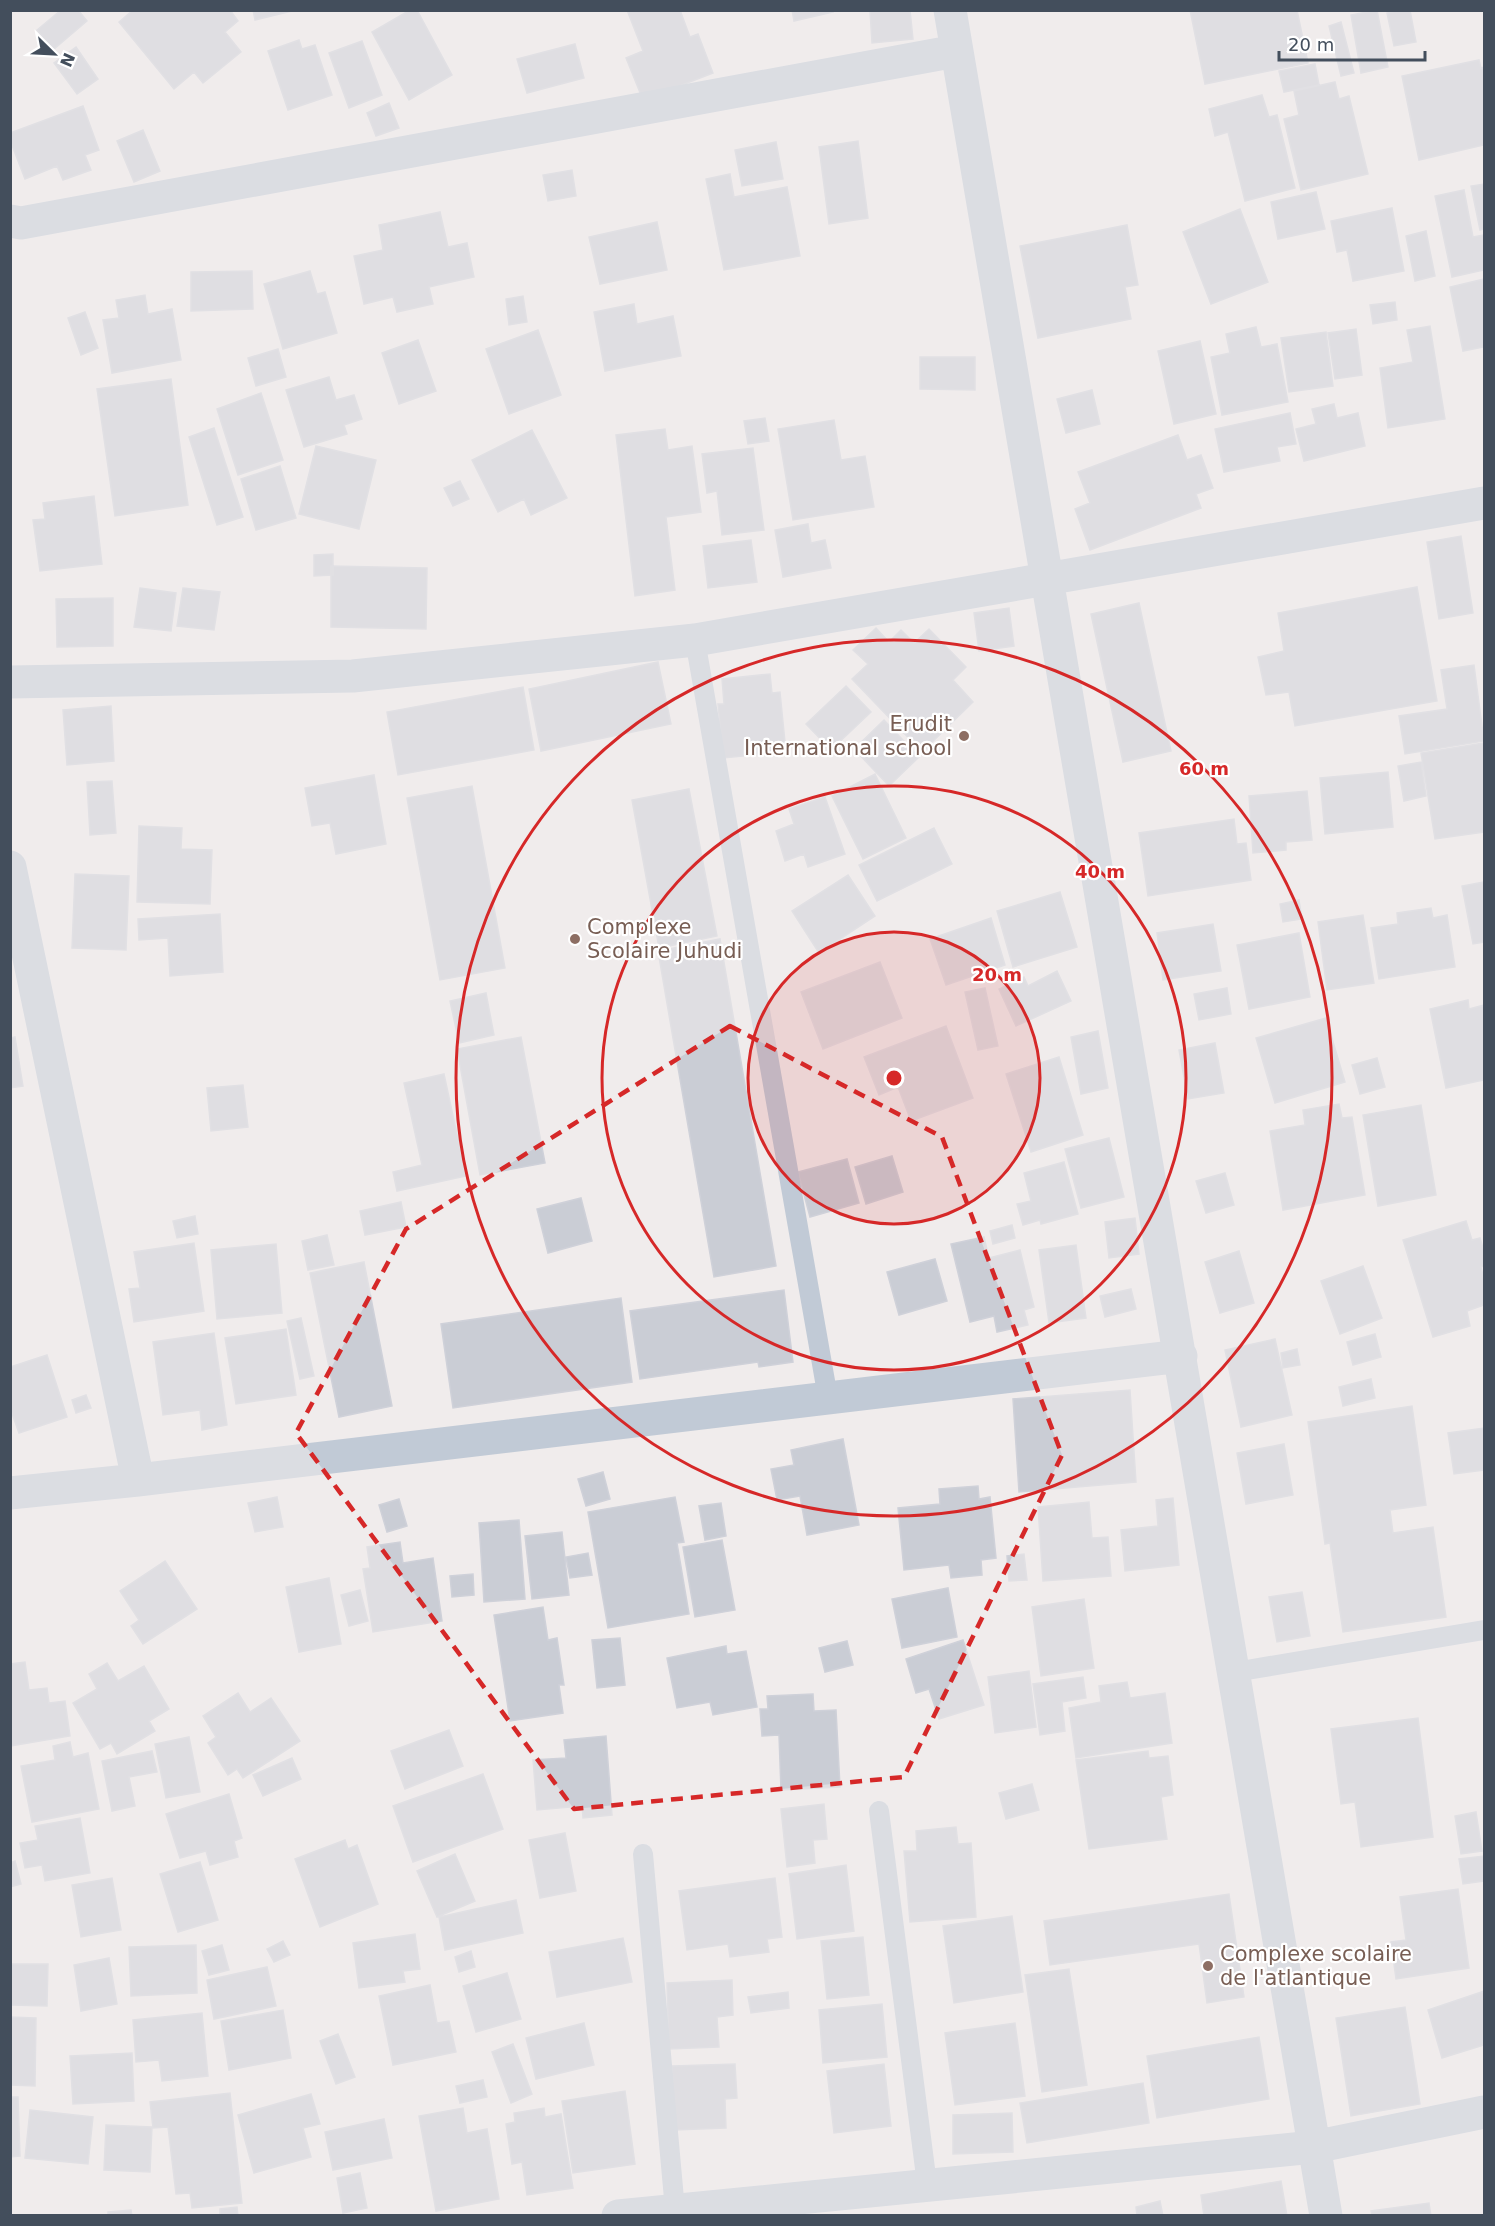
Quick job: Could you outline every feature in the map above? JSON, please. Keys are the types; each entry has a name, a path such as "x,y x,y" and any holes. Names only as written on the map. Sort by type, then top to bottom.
{"street":[{"path":"950,10 1326,2216"},
{"path":"10,221 21,223 956,51"},
{"path":"10,682 353,676 694,640 1485,503"},
{"path":"10,867 138,1480"},
{"path":"10,1493 138,1480 1181,1356"},
{"path":"618,2216 1314,2147 1485,2112"}],"lane":[{"path":"694,640 828,1398"},
{"path":"1235,1672 1485,1630"},
{"path":"879,1811 927,2184"},
{"path":"643,1854 675,2210"}],"highlighted area":[{"path":"730,1026 942,1137 1062,1455 904,1777 574,1809 296,1433 406,1229"}],"building":[{"path":"61,10 78,10 87,21 53,50 37,30"},
{"path":"133,10 230,10 238,21 225,32 241,52 203,83 194,72 174,89 119,22"},
{"path":"253,10 296,10 255,20"},
{"path":"410,10 417,10 452,75 409,100 372,32"},
{"path":"627,10 680,10 690,37 698,34 713,73 643,100 626,58 643,51"},
{"path":"792,10 832,10 833,12 794,21"},
{"path":"910,10 913,39 872,43 870,11"},
{"path":"1190,10 1297,10 1308,63 1205,84"},
{"path":"1377,10 1388,67 1361,73 1351,15"},
{"path":"1410,10 1416,42 1394,46 1387,13"},
{"path":"1341,22 1354,73 1341,76 1329,26"},
{"path":"299,40 302,49 315,45 332,95 288,110 268,51"},
{"path":"362,41 382,95 349,108 329,53"},
{"path":"575,44 584,78 527,93 517,59"},
{"path":"76,47 98,79 77,94 54,63"},
{"path":"1479,60 1481,68 1484,67 1484,145 1419,160 1402,76"},
{"path":"1315,64 1319,85 1284,92 1279,71"},
{"path":"1335,82 1339,99 1349,96 1368,174 1301,190 1284,119 1299,115 1294,91"},
{"path":"1262,95 1269,117 1277,115 1295,188 1245,201 1228,132 1215,136 1209,109"},
{"path":"389,103 399,128 376,136 367,113"},
{"path":"83,106 99,150 85,155 91,170 63,180 57,166 25,179 10,140 10,133"},
{"path":"143,130 160,171 134,182 117,141"},
{"path":"858,141 868,218 829,224 819,147"},
{"path":"776,142 783,179 742,186 735,150"},
{"path":"572,170 576,196 548,201 543,175"},
{"path":"730,174 734,197 787,187 800,256 724,270 706,179"},
{"path":"1484,184 1484,229 1480,230 1471,186"},
{"path":"1464,190 1473,237 1484,235 1484,270 1452,277 1435,196"},
{"path":"1316,192 1325,229 1278,239 1271,202"},
{"path":"1392,208 1404,271 1353,281 1347,250 1337,252 1331,221"},
{"path":"1240,209 1268,282 1211,304 1183,232"},
{"path":"440,212 448,247 467,243 474,277 429,287 433,304 397,312 393,297 364,304 354,256 383,250 379,225"},
{"path":"657,222 667,270 600,284 589,237"},
{"path":"1127,225 1138,285 1125,287 1131,319 1038,338 1020,246"},
{"path":"1426,231 1435,276 1415,281 1406,236"},
{"path":"252,271 253,309 191,311 191,272"},
{"path":"310,271 317,294 325,292 337,333 283,349 264,284"},
{"path":"1484,279 1484,347 1463,351 1450,287"},
{"path":"145,295 148,314 172,309 181,360 112,373 103,320 119,318 116,300"},
{"path":"523,296 527,322 509,325 506,299"},
{"path":"1395,302 1397,320 1373,324 1370,305"},
{"path":"634,304 637,324 673,316 681,356 605,371 594,312"},
{"path":"85,312 98,348 81,355 68,318"},
{"path":"1430,326 1445,419 1388,428 1380,368 1413,362 1407,330"},
{"path":"1256,327 1261,347 1277,344 1288,402 1222,415 1211,357 1230,353 1226,334"},
{"path":"1356,329 1362,375 1335,379 1328,333"},
{"path":"538,330 561,395 509,414 486,349"},
{"path":"1326,332 1333,386 1289,392 1281,338"},
{"path":"418,340 436,391 399,404 382,353"},
{"path":"1200,341 1216,414 1174,424 1158,351"},
{"path":"278,349 286,377 256,386 248,358"},
{"path":"920,357 975,357 975,390 920,389"},
{"path":"329,377 336,400 354,395 362,419 344,425 347,434 304,447 286,390"},
{"path":"171,379 188,505 115,516 97,389"},
{"path":"1092,390 1100,424 1066,433 1057,399"},
{"path":"261,393 283,460 238,475 217,409"},
{"path":"1334,404 1337,418 1358,413 1365,446 1304,461 1296,429 1316,424 1312,409"},
{"path":"1290,413 1296,444 1277,447 1280,461 1224,472 1215,429"},
{"path":"765,418 769,441 748,444 744,421"},
{"path":"834,420 841,460 865,456 874,507 793,520 778,429"},
{"path":"214,428 243,517 217,525 189,437"},
{"path":"665,429 668,450 692,446 701,512 666,517 675,590 635,596 616,435"},
{"path":"532,430 567,498 531,515 524,499 498,512 472,460"},
{"path":"1178,435 1187,460 1201,455 1213,488 1196,494 1201,508 1090,550 1075,509 1090,503 1078,472"},
{"path":"316,446 376,460 359,529 299,514"},
{"path":"753,448 764,530 722,535 717,491 707,493 702,454"},
{"path":"280,466 296,518 256,530 241,479"},
{"path":"460,481 469,499 453,506 444,488"},
{"path":"94,496 102,564 40,571 33,520 45,519 43,503"},
{"path":"808,524 811,543 825,540 831,568 783,577 775,530"},
{"path":"1461,536 1473,613 1439,619 1427,542"},
{"path":"751,540 757,582 708,588 703,546"},
{"path":"333,554 333,575 314,576 314,555"},
{"path":"331,566 427,568 426,629 331,627"},
{"path":"1417,587 1437,701 1295,726 1289,692 1266,695 1258,657 1284,651 1278,613"},
{"path":"140,588 176,593 171,631 134,627"},
{"path":"183,588 220,592 214,630 177,626"},
{"path":"113,598 113,646 57,647 56,599"},
{"path":"1139,603 1171,751 1123,762 1091,614"},
{"path":"1009,608 1014,646 979,651 974,613"},
{"path":"876,628 889,642 901,630 914,643 929,629 966,667 953,680 973,702 922,752 852,679 868,664 853,650"},
{"path":"658,662 671,724 541,751 529,689"},
{"path":"1474,665 1484,741 1405,754 1399,716 1447,709 1441,670"},
{"path":"770,674 772,693 780,692 786,752 723,758 718,704 724,704 722,679"},
{"path":"846,686 871,712 831,750 806,724"},
{"path":"523,687 534,750 398,775 387,712"},
{"path":"111,706 114,761 67,765 63,710"},
{"path":"884,720 919,757 889,786 854,749"},
{"path":"1484,743 1484,832 1435,839 1421,753"},
{"path":"1421,762 1426,796 1404,801 1398,766"},
{"path":"1388,772 1393,827 1325,834 1320,778"},
{"path":"875,774 906,838 863,859 832,796"},
{"path":"374,775 386,844 336,854 330,823 312,826 305,788"},
{"path":"112,781 116,833 90,835 87,782"},
{"path":"472,786 505,968 440,980 407,798"},
{"path":"689,789 717,936 659,948 632,800"},
{"path":"1307,791 1312,840 1286,842 1286,850 1253,853 1249,796"},
{"path":"825,797 845,854 808,867 804,854 785,861 776,831 794,824 789,809"},
{"path":"1234,819 1237,844 1246,843 1251,880 1148,896 1139,833"},
{"path":"139,826 182,828 181,849 212,850 210,904 137,902"},
{"path":"934,828 952,864 877,901 859,865"},
{"path":"75,874 129,876 126,950 72,948"},
{"path":"848,875 875,916 819,953 792,911"},
{"path":"1484,882 1484,942 1473,944 1462,886"},
{"path":"1060,892 1077,947 1013,967 997,911"},
{"path":"1299,900 1302,919 1283,922 1280,904"},
{"path":"1431,908 1433,918 1447,915 1455,967 1379,979 1371,928 1398,924 1397,913"},
{"path":"220,914 223,972 170,976 168,938 139,940 138,919"},
{"path":"1363,915 1374,983 1327,990 1318,922"},
{"path":"991,918 1005,965 946,985 930,939"},
{"path":"1213,924 1221,971 1163,980 1157,933"},
{"path":"1299,933 1310,997 1249,1009 1237,945"},
{"path":"720,939 776,1266 714,1277 658,951"},
{"path":"880,962 902,1018 823,1049 801,992"},
{"path":"1057,971 1071,1001 1016,1026 999,989 1024,977 1028,986"},
{"path":"985,988 998,1046 978,1050 965,992"},
{"path":"1227,988 1231,1014 1199,1020 1194,994"},
{"path":"486,993 494,1035 459,1043 450,1001"},
{"path":"1468,1000 1469,1009 1484,1005 1484,1080 1446,1088 1430,1009"},
{"path":"1326,1018 1345,1082 1275,1103 1256,1038"},
{"path":"946,1026 973,1098 911,1121 898,1087 879,1095 864,1057"},
{"path":"1098,1031 1108,1088 1081,1094 1071,1037"},
{"path":"15,1037 23,1086 10,1088 10,1038"},
{"path":"521,1037 545,1163 480,1175 457,1049"},
{"path":"1215,1043 1224,1093 1188,1099 1179,1050"},
{"path":"1059,1057 1083,1135 1031,1152 1006,1074"},
{"path":"1377,1058 1385,1087 1360,1094 1352,1065"},
{"path":"444,1074 466,1176 397,1191 393,1172 422,1165 404,1083"},
{"path":"243,1085 248,1127 211,1131 207,1088"},
{"path":"1339,1104 1342,1118 1352,1117 1365,1195 1283,1210 1270,1131 1305,1125 1303,1110"},
{"path":"1421,1105 1436,1195 1378,1206 1363,1115"},
{"path":"1109,1138 1124,1197 1081,1208 1065,1149"},
{"path":"892,1156 903,1192 866,1204 855,1167"},
{"path":"847,1159 859,1203 810,1217 798,1172"},
{"path":"1064,1162 1078,1214 1041,1224 1040,1220 1023,1225 1017,1204 1031,1201 1024,1173"},
{"path":"1225,1173 1234,1205 1206,1213 1196,1181"},
{"path":"581,1198 592,1241 548,1253 537,1209"},
{"path":"401,1202 406,1227 365,1235 360,1211"},
{"path":"195,1216 198,1234 177,1238 173,1221"},
{"path":"1135,1218 1139,1254 1109,1258 1105,1222"},
{"path":"1466,1221 1472,1240 1480,1238 1484,1251 1484,1266 1481,1267 1484,1280 1484,1305 1467,1311 1470,1326 1433,1337 1403,1240"},
{"path":"1012,1225 1015,1238 993,1244 990,1231"},
{"path":"327,1235 334,1265 308,1270 302,1241"},
{"path":"984,1237 989,1258 1020,1250 1034,1307 1024,1310 1028,1325 997,1332 994,1316 970,1322 951,1244"},
{"path":"194,1243 204,1311 134,1322 129,1289 140,1288 134,1252"},
{"path":"276,1244 282,1313 217,1319 211,1250"},
{"path":"1076,1245 1086,1318 1049,1323 1039,1250"},
{"path":"1239,1251 1254,1303 1220,1313 1205,1262"},
{"path":"935,1259 947,1301 899,1315 887,1272"},
{"path":"364,1262 392,1406 339,1417 310,1273"},
{"path":"1363,1266 1382,1318 1340,1334 1321,1281"},
{"path":"1131,1289 1136,1309 1105,1317 1100,1296"},
{"path":"784,1290 793,1362 759,1367 758,1362 640,1379 630,1311"},
{"path":"621,1298 632,1382 453,1408 441,1324"},
{"path":"301,1318 314,1376 300,1379 287,1321"},
{"path":"286,1329 296,1395 236,1404 225,1338"},
{"path":"214,1333 227,1425 202,1430 200,1410 163,1415 153,1342"},
{"path":"1375,1334 1381,1357 1353,1365 1347,1342"},
{"path":"1275,1339 1292,1415 1241,1427 1225,1350"},
{"path":"1297,1349 1300,1365 1283,1368 1281,1353"},
{"path":"47,1355 67,1417 19,1433 10,1408 10,1367"},
{"path":"1371,1379 1375,1398 1343,1406 1339,1387"},
{"path":"1130,1390 1136,1482 1019,1492 1013,1399"},
{"path":"86,1395 91,1408 76,1413 72,1400"},
{"path":"1412,1406 1426,1505 1390,1510 1393,1533 1433,1527 1446,1617 1343,1632 1330,1543 1325,1544 1308,1422"},
{"path":"1484,1428 1484,1470 1454,1474 1448,1433"},
{"path":"843,1439 859,1525 807,1535 800,1496 777,1500 771,1469 794,1465 791,1450"},
{"path":"1284,1444 1293,1495 1246,1504 1237,1453"},
{"path":"603,1472 610,1499 586,1506 578,1479"},
{"path":"978,1486 979,1499 990,1497 996,1558 981,1560 982,1575 951,1578 949,1565 904,1570 898,1508 940,1504 939,1489"},
{"path":"277,1497 283,1527 255,1532 248,1503"},
{"path":"675,1497 684,1542 677,1543 689,1614 608,1628 588,1512"},
{"path":"1173,1498 1179,1565 1125,1571 1121,1530 1158,1526 1156,1500"},
{"path":"399,1499 407,1526 387,1532 379,1505"},
{"path":"1089,1502 1092,1538 1108,1537 1111,1576 1043,1581 1038,1507"},
{"path":"721,1503 726,1536 705,1540 699,1506"},
{"path":"519,1520 525,1599 484,1602 479,1523"},
{"path":"562,1532 569,1595 532,1599 525,1536"},
{"path":"722,1540 735,1610 695,1617 683,1547"},
{"path":"400,1542 403,1563 433,1558 442,1621 373,1632 363,1569 370,1568 367,1547"},
{"path":"588,1553 592,1575 570,1578 566,1557"},
{"path":"1024,1554 1027,1580 1009,1581 1007,1556"},
{"path":"165,1561 197,1609 143,1644 131,1626 139,1620 120,1591"},
{"path":"473,1574 474,1595 452,1597 450,1576"},
{"path":"329,1578 341,1644 299,1652 286,1587"},
{"path":"948,1588 957,1637 902,1648 892,1599"},
{"path":"360,1590 368,1621 349,1626 341,1595"},
{"path":"1302,1592 1310,1636 1277,1642 1269,1597"},
{"path":"1084,1599 1094,1668 1041,1676 1032,1607"},
{"path":"543,1607 548,1640 557,1638 564,1685 559,1685 563,1713 510,1721 494,1615"},
{"path":"620,1638 625,1685 597,1688 592,1640"},
{"path":"963,1640 984,1705 939,1719 929,1689 916,1693 906,1659"},
{"path":"847,1641 853,1665 825,1672 819,1648"},
{"path":"726,1646 727,1654 746,1651 757,1707 713,1715 710,1702 677,1708 667,1658"},
{"path":"25,1662 29,1690 47,1688 49,1703 65,1701 70,1736 10,1746 10,1664"},
{"path":"107,1663 118,1681 144,1666 169,1709 149,1721 155,1731 117,1754 111,1743 100,1749 73,1703 97,1689 89,1674"},
{"path":"1029,1671 1036,1727 995,1733 988,1677"},
{"path":"1083,1677 1086,1698 1062,1702 1065,1731 1040,1735 1033,1684"},
{"path":"1127,1682 1130,1698 1165,1693 1172,1743 1076,1758 1069,1708 1101,1702 1099,1686"},
{"path":"238,1693 250,1712 271,1698 300,1741 243,1778 237,1769 228,1775 208,1743 216,1737 203,1716"},
{"path":"813,1694 814,1711 836,1710 840,1787 781,1790 779,1735 762,1736 760,1709 768,1709 767,1696"},
{"path":"1418,1718 1433,1837 1361,1847 1355,1802 1341,1804 1331,1729"},
{"path":"449,1730 463,1766 405,1789 391,1751"},
{"path":"606,1736 612,1815 583,1818 582,1806 537,1810 533,1760 566,1758 564,1740"},
{"path":"189,1737 200,1792 166,1798 155,1744"},
{"path":"70,1742 73,1757 88,1753 99,1809 32,1822 21,1766 55,1760 53,1746"},
{"path":"152,1751 157,1772 129,1777 135,1806 112,1811 102,1761"},
{"path":"1148,1751 1149,1758 1168,1756 1173,1795 1161,1797 1167,1839 1089,1849 1076,1760"},
{"path":"292,1758 301,1779 263,1796 253,1775"},
{"path":"483,1774 503,1829 413,1862 393,1806"},
{"path":"1032,1784 1039,1810 1006,1819 999,1793"},
{"path":"229,1794 242,1838 234,1841 238,1857 210,1865 206,1851 180,1858 166,1814"},
{"path":"824,1804 827,1839 813,1840 815,1863 787,1867 781,1809"},
{"path":"1476,1812 1482,1851 1461,1854 1455,1816"},
{"path":"80,1818 90,1873 45,1881 42,1865 25,1868 20,1843 38,1840 35,1826"},
{"path":"956,1827 958,1844 971,1843 976,1917 910,1922 904,1851 917,1851 916,1831"},
{"path":"565,1833 576,1891 540,1898 529,1840"},
{"path":"345,1840 348,1849 357,1845 378,1904 320,1927 295,1859"},
{"path":"455,1854 475,1901 437,1917 417,1871"},
{"path":"1484,1856 1484,1881 1463,1884 1459,1859"},
{"path":"15,1861 21,1884 10,1887 10,1863"},
{"path":"200,1862 218,1920 178,1932 160,1874"},
{"path":"846,1865 854,1931 797,1939 789,1874"},
{"path":"112,1878 121,1930 81,1937 72,1885"},
{"path":"775,1878 782,1937 767,1939 769,1952 730,1957 728,1944 687,1950 679,1891"},
{"path":"1458,1889 1469,1968 1396,1979 1391,1942 1406,1940 1400,1897"},
{"path":"1229,1894 1244,1997 1207,2003 1199,1944 1050,1965 1044,1921"},
{"path":"516,1900 523,1933 445,1950 439,1917"},
{"path":"1012,1916 1023,1992 954,2003 943,1926"},
{"path":"415,1934 420,1969 403,1971 405,1982 359,1988 353,1943"},
{"path":"863,1937 869,1995 827,1999 821,1941"},
{"path":"623,1938 632,1982 557,1997 549,1952"},
{"path":"283,1941 290,1955 274,1962 267,1949"},
{"path":"196,1945 197,1993 131,1996 129,1947"},
{"path":"222,1945 229,1970 209,1975 202,1951"},
{"path":"471,1951 475,1967 459,1972 455,1957"},
{"path":"109,1958 117,2004 81,2011 74,1965"},
{"path":"10,1964 48,1964 47,2006 10,2005"},
{"path":"267,1967 276,2006 214,2019 207,1980"},
{"path":"1069,1969 1087,2085 1042,2092 1025,1975"},
{"path":"507,1973 521,2019 476,2032 463,1986"},
{"path":"732,1980 733,2015 717,2017 719,2047 669,2049 667,1983"},
{"path":"430,1985 437,2023 449,2021 456,2052 393,2065 379,1996"},
{"path":"1484,1991 1484,2045 1442,2058 1428,2010"},
{"path":"788,1992 789,2008 751,2013 748,1997"},
{"path":"882,2004 887,2057 823,2063 819,2010"},
{"path":"1405,2007 1420,2104 1351,2116 1336,2018"},
{"path":"283,2010 291,2058 229,2070 221,2021"},
{"path":"202,2013 208,2076 162,2081 159,2060 136,2062 133,2020"},
{"path":"10,2017 36,2018 35,2086 10,2085"},
{"path":"584,2023 594,2065 536,2079 526,2038"},
{"path":"1015,2023 1025,2096 955,2105 945,2033"},
{"path":"338,2034 355,2077 336,2084 320,2041"},
{"path":"1259,2037 1269,2099 1157,2118 1147,2056"},
{"path":"513,2044 532,2094 511,2103 492,2052"},
{"path":"132,2053 134,2101 73,2104 70,2056"},
{"path":"735,2064 737,2098 725,2099 726,2128 675,2130 672,2066"},
{"path":"884,2064 891,2126 834,2133 827,2071"},
{"path":"483,2080 487,2097 460,2103 456,2086"},
{"path":"1143,2083 1149,2123 1027,2143 1020,2103"},
{"path":"625,2091 635,2164 573,2173 562,2101"},
{"path":"230,2093 242,2203 192,2208 190,2193 176,2194 168,2127 153,2128 150,2102"},
{"path":"311,2094 320,2124 303,2128 311,2157 254,2173 238,2115"},
{"path":"10,2097 18,2097 20,2156 10,2157"},
{"path":"463,2108 467,2133 487,2129 499,2199 436,2211 419,2116"},
{"path":"544,2108 545,2117 561,2114 573,2188 527,2195 522,2162 512,2164 506,2124 515,2122 514,2113"},
{"path":"30,2110 93,2117 88,2164 25,2158"},
{"path":"1012,2113 1013,2152 953,2154 953,2115"},
{"path":"384,2119 392,2158 333,2170 325,2132"},
{"path":"106,2125 152,2127 150,2172 104,2170"},
{"path":"360,2173 367,2208 343,2213 337,2178"},
{"path":"1281,2181 1287,2216 1204,2216 1201,2195"},
{"path":"1160,2201 1163,2216 1137,2216 1136,2207"},
{"path":"1429,2203 1431,2216 1372,2216 1371,2211"},
{"path":"237,2207 238,2216 220,2216 220,2209"},
{"path":"131,2210 132,2216 108,2216 108,2212"}],"place":[{"name":"Erudit International school","path":"964,736"},
{"name":"Complexe Scolaire Juhudi","path":"575,939"},
{"name":"Complexe scolaire de l'atlantique","path":"1208,1966"}]}
